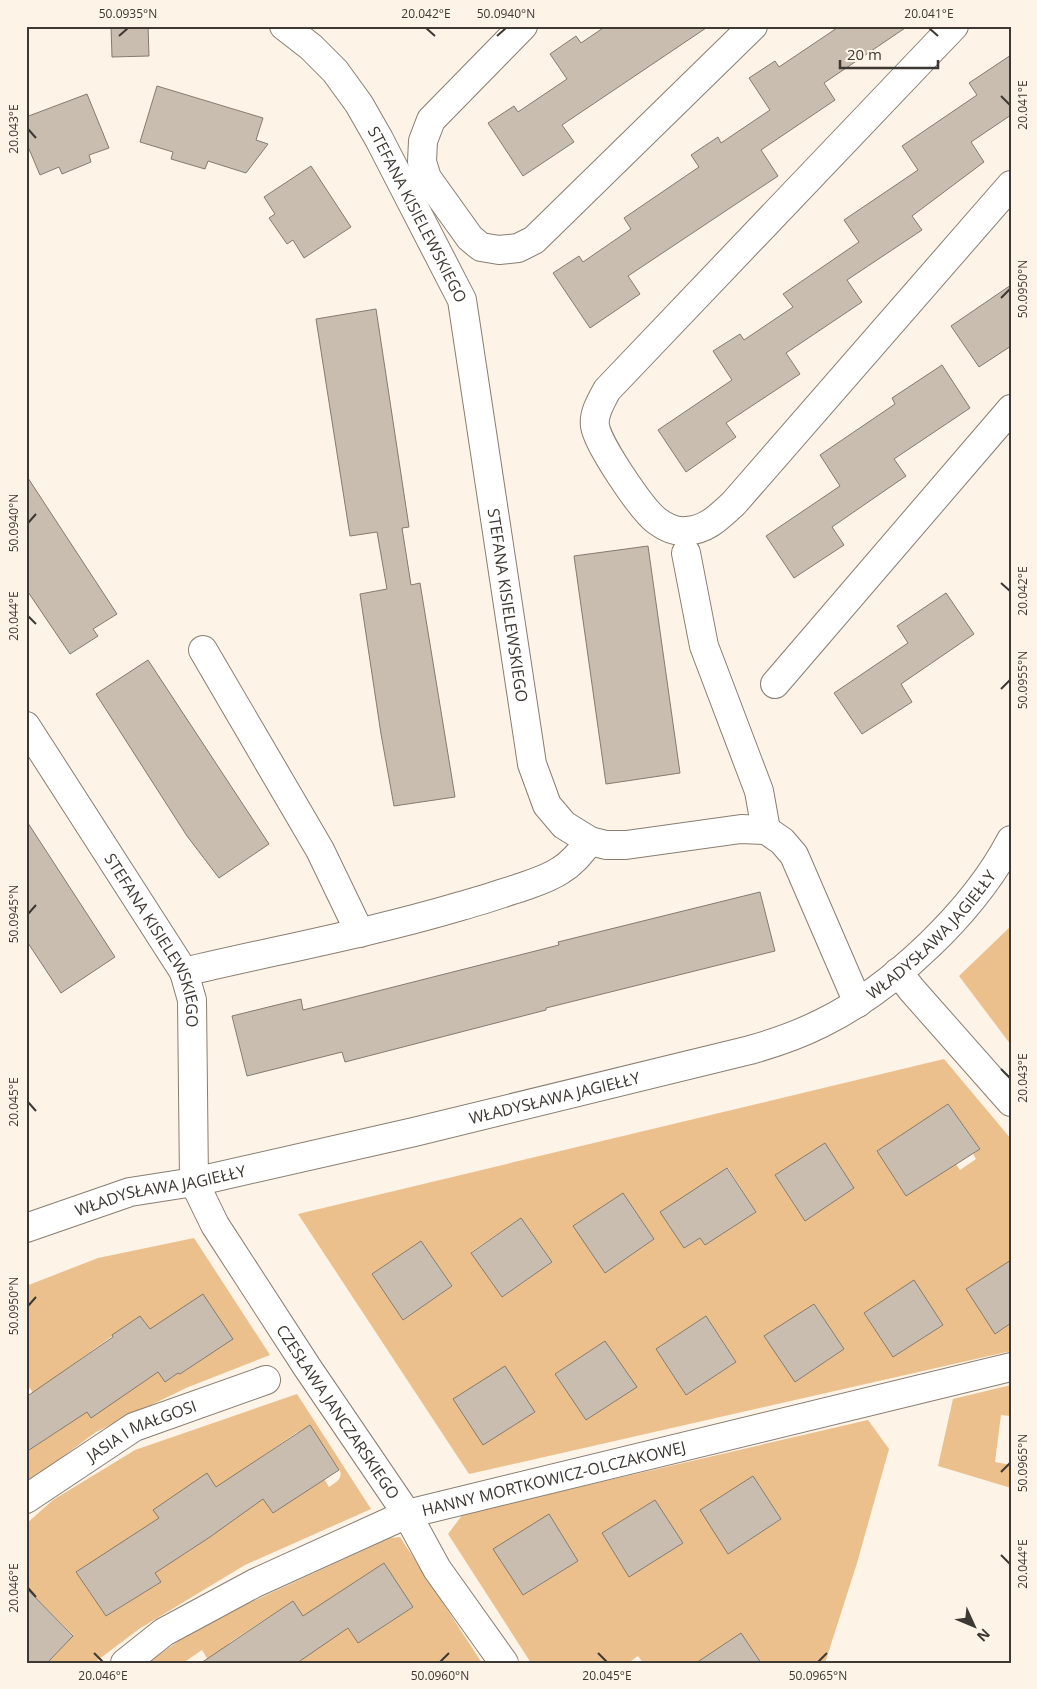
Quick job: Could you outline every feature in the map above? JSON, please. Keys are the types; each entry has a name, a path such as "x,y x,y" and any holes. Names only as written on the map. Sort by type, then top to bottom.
{"street":[{"name":"STEFANA KISIELEWSKIEGO","path":"284,26 317,53 335,72 359,104 462,300 532,764 546,805 564,825 590,841 606,845 626,845 742,829 766,830"},
{"path":"523,26 431,120 424,141 422,162 427,178 470,238 481,247 499,250 518,248 534,240 753,26"},
{"path":"954,26 607,390 598,407 594,423 597,436 607,455 648,513 670,529 685,531 699,529 711,523 734,503 1011,185"},
{"path":"775,684 1011,409"},
{"path":"686,553 704,646 759,791 766,830 782,841 794,855 858,1002"},
{"path":"203,650 320,850 360,933"},
{"name":"STEFANA KISIELEWSKIEGO","path":"26,726 184,972 192,1000 194,1182"},
{"name":"WŁADYSŁAWA JAGIEŁŁY","path":"26,1228 130,1192 194,1182 442,1126 750,1050 794,1036 823,1023 858,1002 898,972 929,944 959,914 980,889 1011,840"},
{"path":"184,972 360,933 477,902 546,878 562,870 576,858 590,841"},
{"path":"898,972 1011,1102"},
{"name":"CZESŁAWA JANCZARSKIEGO","path":"194,1182 215,1225 307,1367 407,1514 437,1569 504,1663"},
{"name":"HANNY MORTKOWICZ-OLCZAKOWEJ","path":"125,1663 164,1632 255,1583 407,1514 1011,1366"},
{"name":"JASIA I MAŁGOSI","path":"26,1499 134,1427 266,1380"}],"shaded area":[{"path":"1011,926 1011,1045 959,976"},
{"path":"944,1059 1011,1139 1011,1260 966,1289 995,1333 1011,1323 1011,1351 469,1474 298,1214","holes":["948,1104 980,1149 973,1154 976,1159 960,1170 956,1164 906,1196 877,1151 926,1119 943,1144 948,1141 931,1115","825,1143 854,1188 804,1220 775,1175","728,1168 756,1212 705,1245 700,1238 684,1248 661,1212","623,1193 654,1239 605,1272 573,1226","521,1218 552,1262 502,1297 471,1252","421,1241 452,1286 403,1320 372,1274","914,1281 943,1325 893,1357 864,1313","814,1304 844,1349 795,1382","706,1316 736,1362 686,1395 656,1349","605,1341 636,1387 586,1420 555,1374"]},
{"path":"194,1238 270,1355 186,1388 96,1432 26,1484 26,1452 60,1430 28,1386 26,1386 26,1286 98,1258","holes":["140,1316 150,1329 233,1339 165,1382 158,1372 61,1373"]},
{"path":"1011,1385 1011,1416 1001,1415 995,1462 1011,1465 1011,1488 938,1466 953,1399"},
{"path":"297,1394 371,1509 245,1565 139,1629 94,1663 47,1663 73,1635 36,1598 26,1607 26,1524 53,1500 135,1450","holes":["310,1426 341,1474 338,1480 329,1487 324,1479 273,1513 244,1469 296,1433","207,1474 237,1518 183,1555 154,1510","76,1572 161,1582 106,1616"]},
{"path":"868,1420 889,1449 857,1563 825,1663 761,1663 741,1633 696,1663 643,1663 638,1656 628,1663 531,1663 448,1534 463,1514","holes":["753,1476 781,1519 728,1554 701,1510","655,1500 683,1543 629,1576 602,1533","549,1515 578,1561 523,1595 494,1549"]},
{"path":"400,1537 482,1663 297,1663 322,1645 293,1601 229,1643 233,1650 210,1663 202,1650 183,1663 148,1663 199,1626 390,1538","holes":["384,1563 413,1607 358,1643 329,1599"]}],"building":[{"path":"111,26 148,26 149,56 112,57"},
{"path":"606,26 709,26 562,125 574,142 523,176 488,123 514,106 518,112 567,79 550,54 576,36 581,43"},
{"path":"840,26 908,26 824,83 835,100 761,150 778,176 628,276 640,294 590,328 553,273 579,256 583,262 631,229 624,218 699,167 691,155 718,137 721,143 770,110 749,78 775,61 779,67"},
{"path":"1011,55 1011,115 971,142 984,162 912,216 922,230 847,280 862,302 786,353 800,374 726,423 736,437 686,472 658,430 732,380 713,351 740,334 744,340 793,307 783,294 859,242 844,220 918,170 902,146 977,95 969,83"},
{"path":"157,86 263,118 256,140 268,144 246,173 208,161 205,169 171,159 173,152 140,142"},
{"path":"87,94 109,148 89,155 91,162 62,174 59,167 40,175 26,142 26,117"},
{"path":"311,166 351,227 304,258 293,240 287,244 269,218 275,214 264,197"},
{"path":"1011,285 1011,346 979,367 951,326"},
{"path":"376,309 409,527 402,528 411,585 420,583 455,797 394,806 360,594 387,589 377,532 350,536 316,319"},
{"path":"942,365 970,408 894,459 906,476 832,527 844,545 794,578 766,536 840,486 820,455 895,404 892,398"},
{"path":"26,475 117,614 93,629 98,636 70,654 26,589"},
{"path":"648,546 680,773 606,784 574,556"},
{"path":"946,593 974,634 901,684 912,702 862,734 834,693 908,643 897,626"},
{"path":"148,660 269,844 219,878 187,836 96,694"},
{"path":"26,820 115,957 61,993 26,940"},
{"path":"760,892 775,951 546,1008 546,1010 345,1062 342,1052 247,1076 232,1016 301,999 303,1010 559,945 558,942"},
{"path":"948,1104 980,1149 906,1196 877,1151"},
{"path":"825,1143 854,1188 805,1221 775,1175"},
{"path":"727,1168 756,1212 705,1245 700,1238 684,1248 660,1212"},
{"path":"623,1193 654,1239 605,1273 573,1226"},
{"path":"521,1218 552,1262 502,1297 471,1253"},
{"path":"421,1241 452,1286 403,1320 372,1274"},
{"path":"1011,1260 1011,1323 995,1334 966,1289"},
{"path":"914,1280 943,1325 893,1357 864,1313"},
{"path":"203,1294 233,1339 165,1382 158,1372 91,1418 87,1412 26,1452 26,1397 140,1316 150,1329"},
{"path":"814,1304 844,1349 795,1382 764,1336"},
{"path":"706,1316 736,1362 686,1395 656,1349"},
{"path":"605,1341 637,1387 586,1420 555,1374"},
{"path":"505,1366 535,1412 483,1445 453,1399"},
{"path":"310,1425 339,1470 273,1513 263,1499 155,1573 161,1582 106,1616 76,1572 159,1518 153,1510 207,1473 216,1487"},
{"path":"753,1476 781,1519 728,1554 700,1510"},
{"path":"655,1500 683,1543 629,1577 602,1533"},
{"path":"549,1514 578,1561 523,1595 493,1549"},
{"path":"384,1563 413,1607 358,1643 348,1628 297,1663 201,1663 293,1601 303,1616"},
{"path":"26,1588 73,1636 47,1663 26,1663"},
{"path":"741,1633 761,1663 696,1663"}]}
